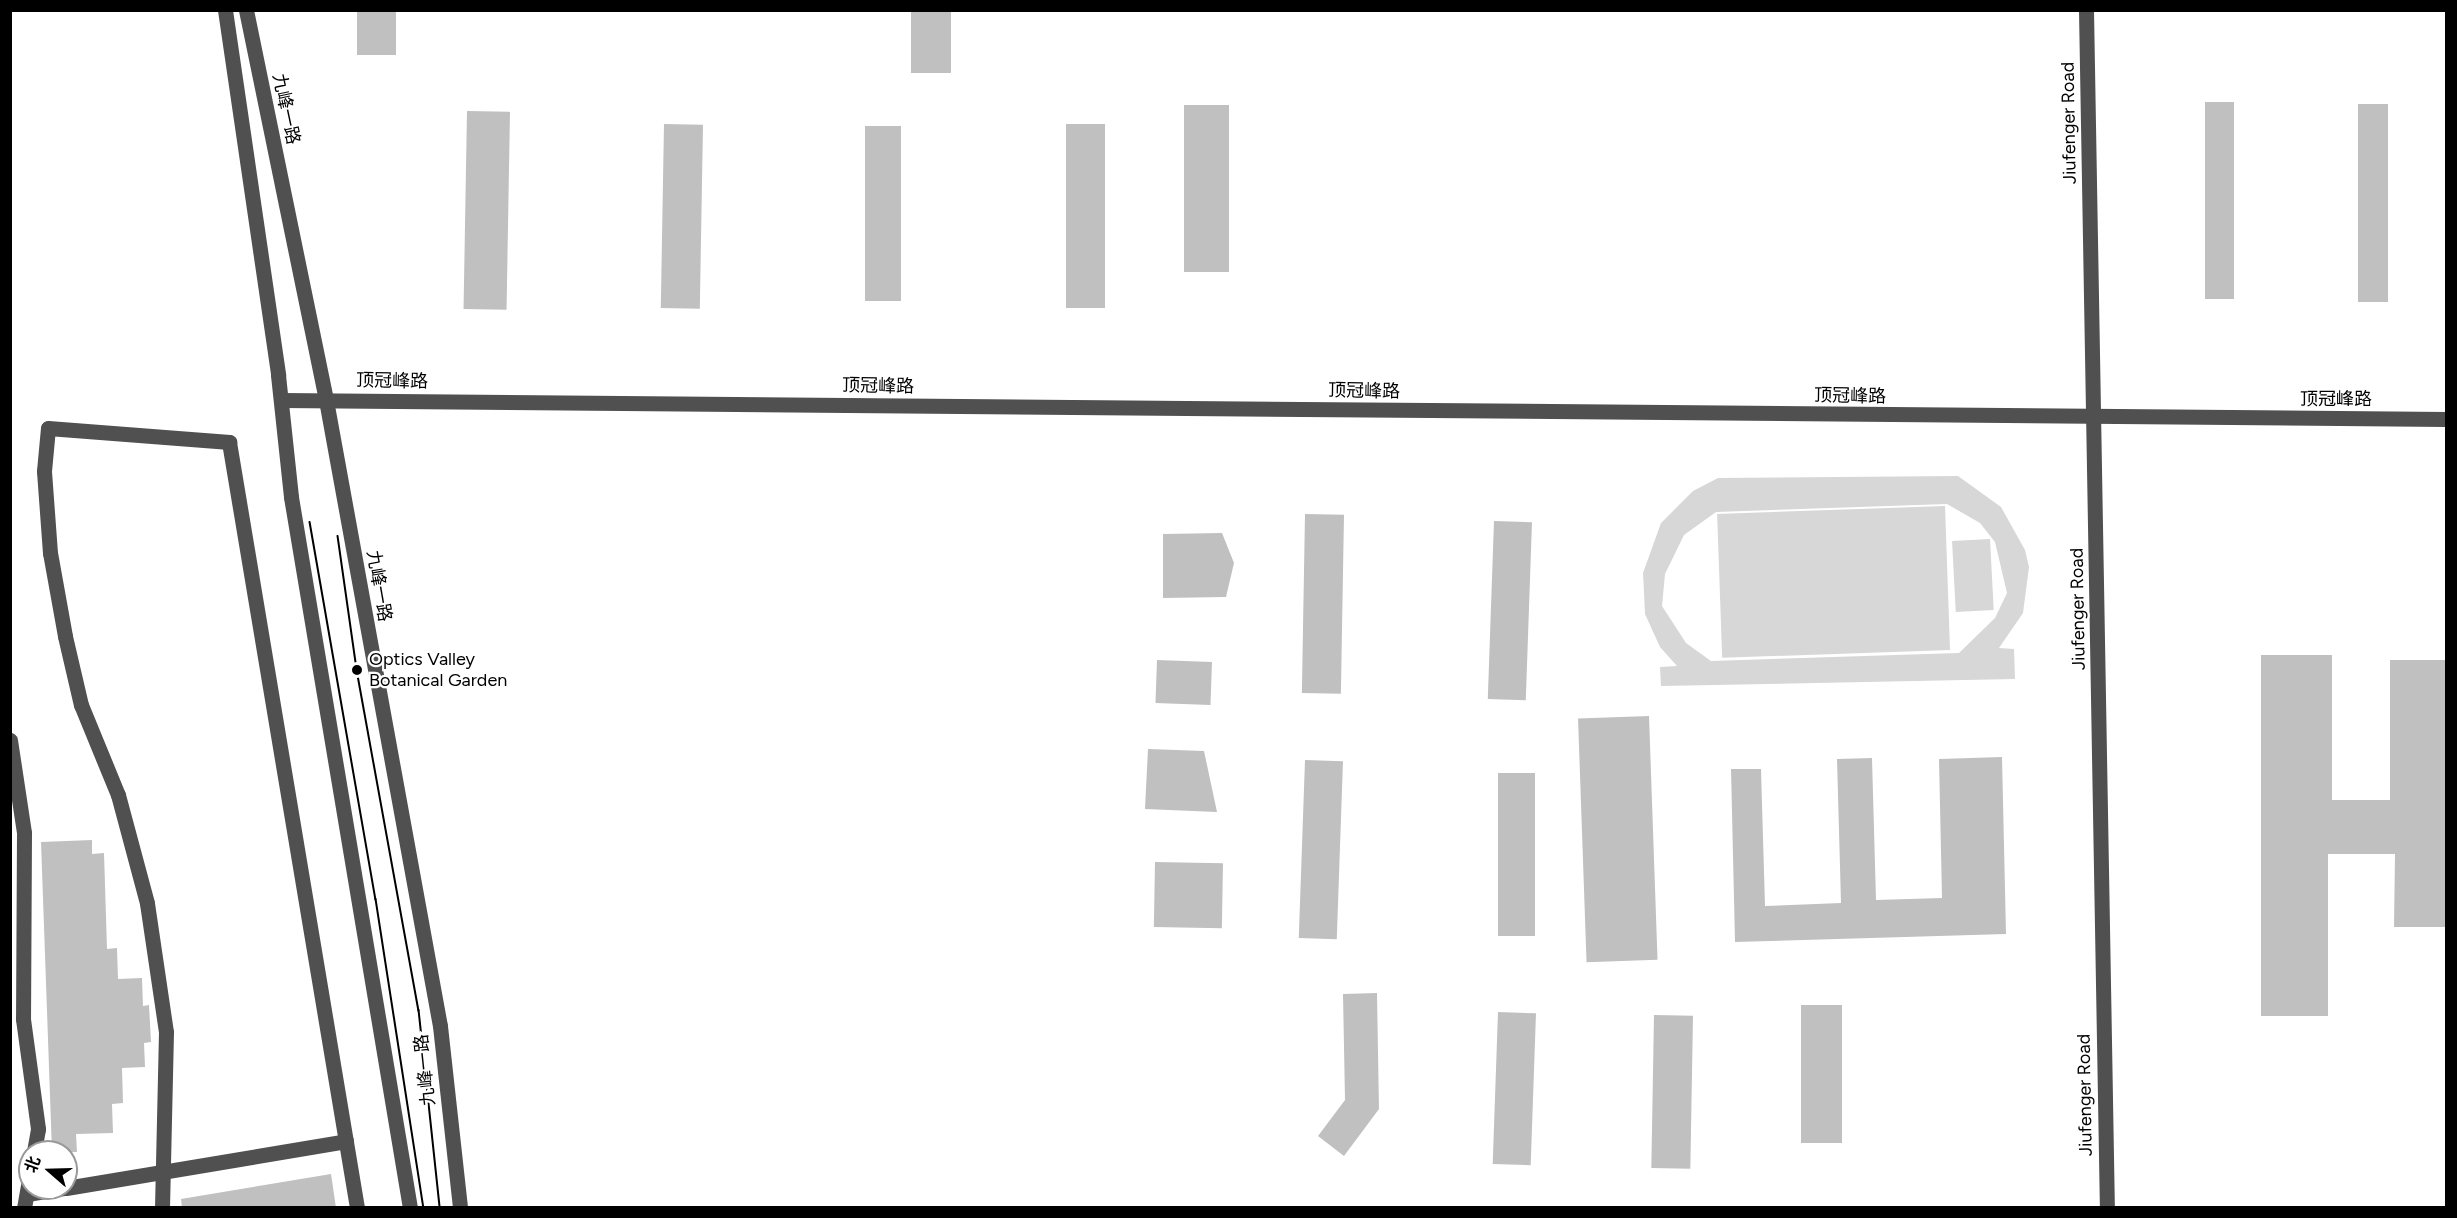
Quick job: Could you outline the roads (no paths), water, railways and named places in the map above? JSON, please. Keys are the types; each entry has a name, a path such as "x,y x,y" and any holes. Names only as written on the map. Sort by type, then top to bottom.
{"street":[{"name":"九峰一路","path":"225,10 281,400 291,497 410,1208"},
{"name":"九峰一路","path":"246,10 326,400 440,1026 460,1208"},
{"name":"Jiufenger Road","path":"2086,10 2107,1208"},
{"name":"顶冠峰路","path":"281,400 2094,418 2446,419"},
{"path":"162,1208 166,1170 166,1032 147,903 117,795 81,705 65,636 50,553 44,471 48,428 229,442 357,1208"},
{"path":"10,740 24,833 23,1019 38,1129 36,1140"},
{"path":"78,1186 346,1141"}],"tram line":[{"path":"310,522 376,899 424,1208"},
{"path":"338,536 357,670 419,1010 440,1208"}],"place":[{"name":"Optics Valley Botanical Garden","path":"357,670"}]}
